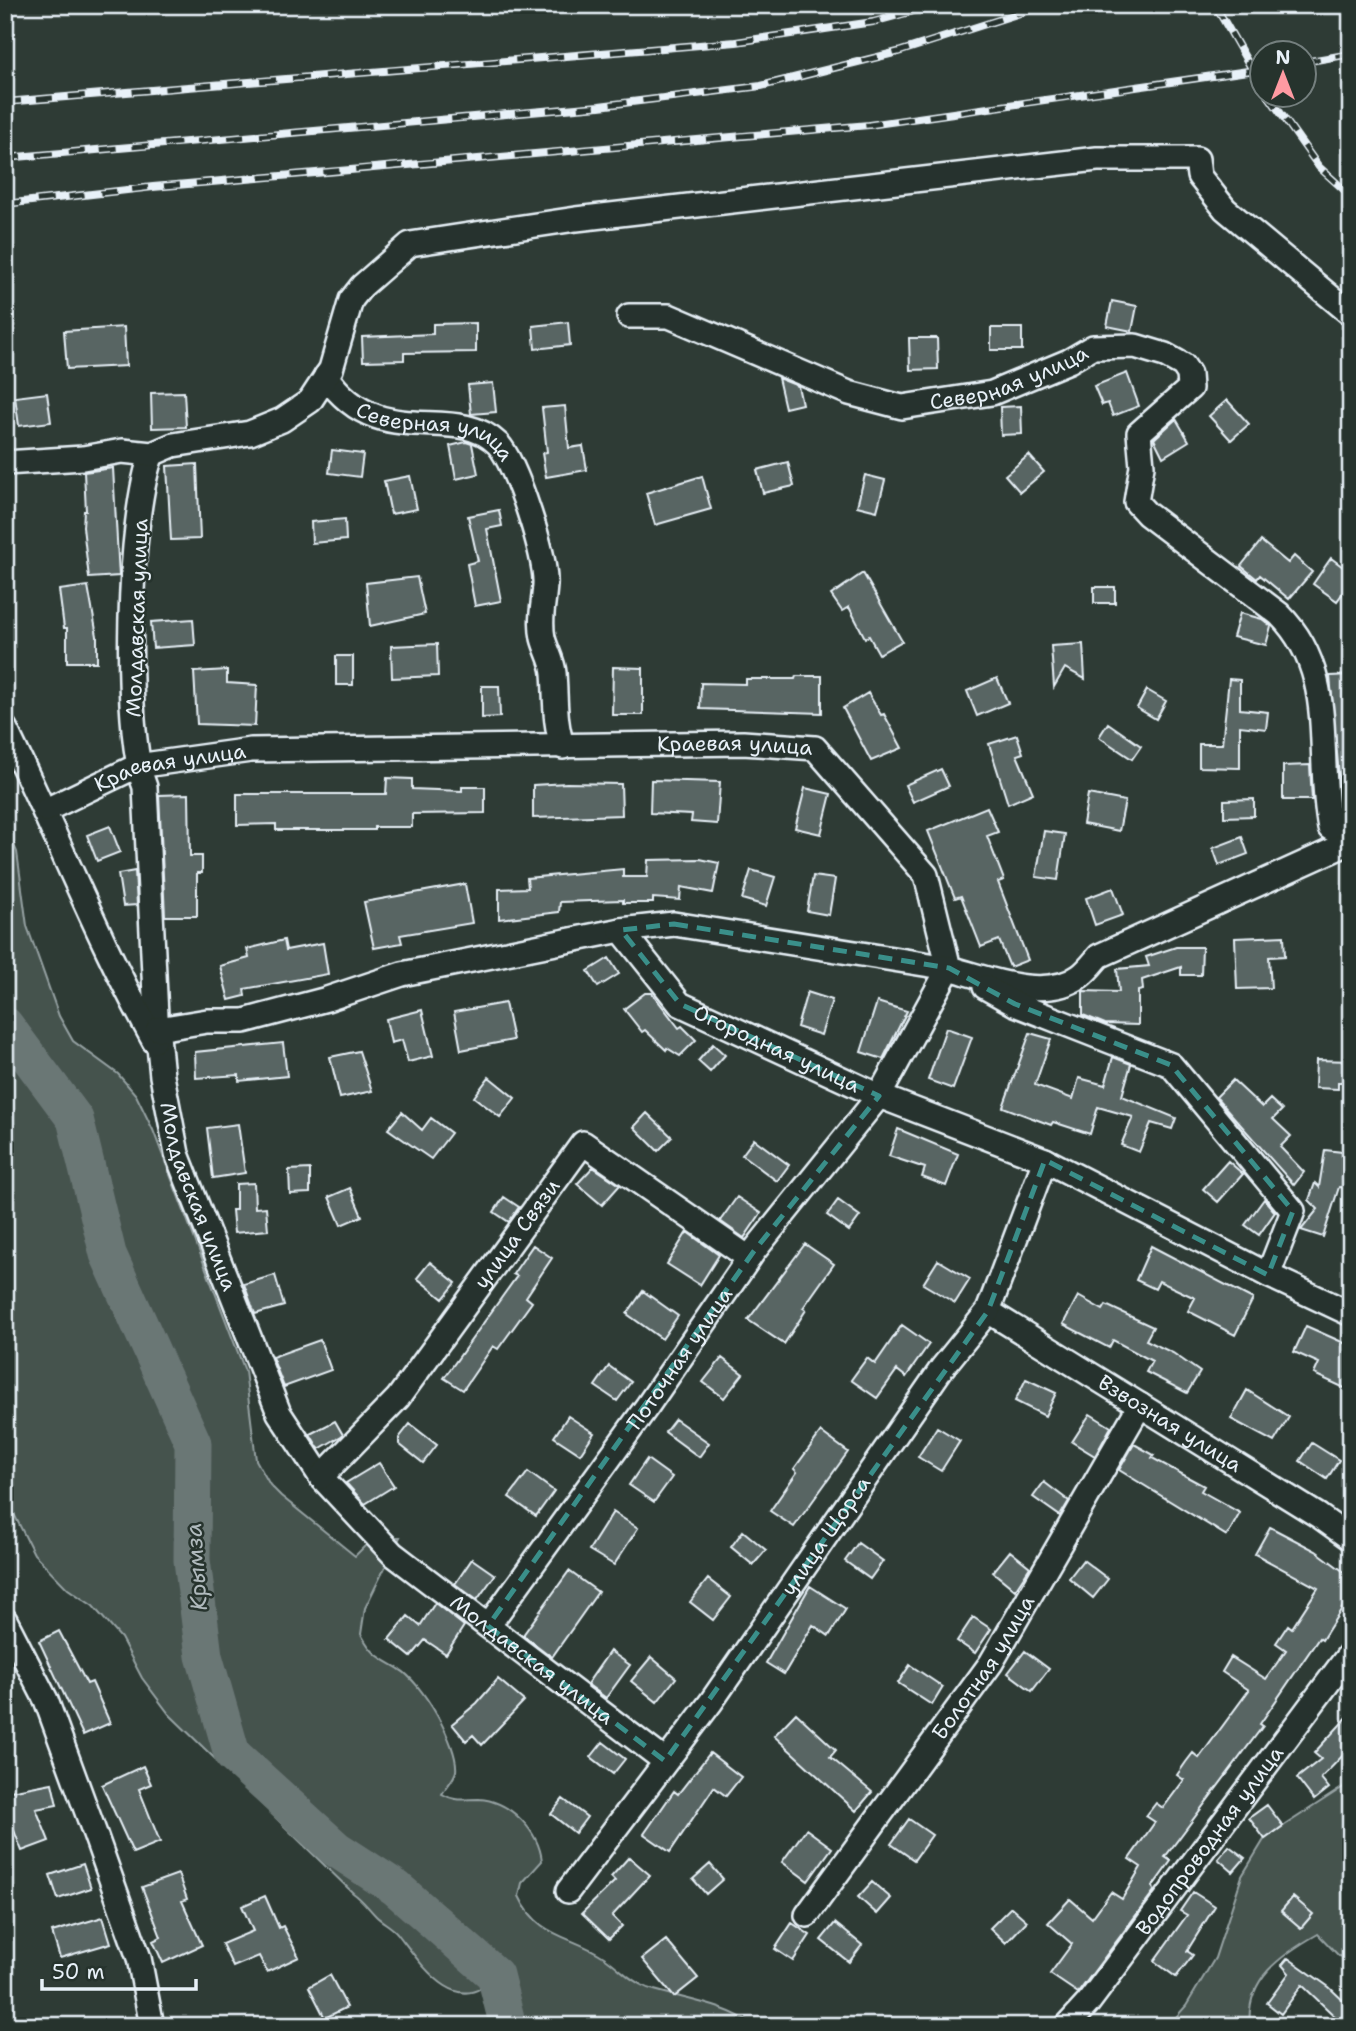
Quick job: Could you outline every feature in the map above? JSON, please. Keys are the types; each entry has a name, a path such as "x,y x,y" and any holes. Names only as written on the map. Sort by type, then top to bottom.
{"street":[{"path":"5,463 83,458 122,451 152,454 173,445 250,432 282,420 310,401 327,376 351,300 362,286 410,244 576,219 1097,159 1197,159 1199,176 1225,209 1351,314"},
{"name":"Северная улица","path":"629,316 669,316 849,393 902,407 992,393 1069,361 1093,347 1135,346 1183,365 1189,374 1190,388 1139,433 1142,466 1136,502 1147,514 1269,605 1297,631 1312,658 1320,690 1324,797 1330,828 1351,841"},
{"name":"Северная улица","path":"327,376 339,394 360,411 388,421 471,430 497,443 512,466 543,562 543,637 554,669 559,736 563,747"},
{"name":"Молдавская улица","path":"152,454 146,470 134,571 131,667 136,766 145,787 158,1040 177,1154 279,1413 321,1477 393,1554 664,1762"},
{"path":"5,728 46,810 99,935 158,1040 207,1021 244,1021 327,999 402,974 621,930 674,924 949,968 1023,988 1041,989 1079,978 1099,956 1351,841"},
{"name":"Краевая улица","path":"46,810 136,766 251,750 743,743 815,748 926,875 949,968"},
{"name":"Огородная улица","path":"621,930 680,1004 880,1096 1045,1160 1268,1275 1351,1314"},
{"path":"949,968 1015,1004 1171,1065 1293,1211 1268,1275"},
{"name":"Поточная улица","path":"488,1626 648,1405 749,1258 880,1096 949,968"},
{"name":"улица Связи","path":"321,1477 398,1398 583,1143 749,1258"},
{"name":"улица Щорса","path":"568,1891 716,1695 942,1368 988,1311 1045,1160"},
{"name":"Взвозная улица","path":"988,1311 1351,1539"},
{"name":"Болотная улица","path":"807,1915 860,1847 991,1663 1140,1405"},
{"path":"5,1620 46,1700 95,1834 139,1958 152,2026"},
{"name":"Водопроводная улица","path":"1068,2026 1351,1652"}],"highlighted area":[{"path":"674,924 949,968 1015,1004 1171,1065 1293,1211 1268,1275 1045,1160 988,1311 665,1761 488,1626 754,1251 879,1096 680,1004 621,930"}],"shaded area":[{"path":"5,825 17,852 27,926 59,1016 73,1041 118,1074 136,1095 153,1130 245,1371 256,1460 270,1485 281,1496 355,1556 374,1537 400,1537 365,1608 361,1634 373,1652 399,1669 418,1686 437,1715 451,1746 456,1771 442,1794 456,1799 479,1799 502,1805 529,1829 540,1850 542,1861 522,1883 519,1896 527,1910 546,1928 604,1957 630,1978 648,1988 717,2007 755,2026 526,2026 508,1975 495,1975 481,1988 467,1993 454,1990 440,1982 416,1958 395,1931 376,1916 169,1714 142,1678 121,1638 93,1606 68,1589 34,1554 5,1496"},
{"path":"1351,1782 1351,1958 1339,1956 1318,1934 1268,1970 1253,1995 1250,2026 1168,2026 1186,2006 1215,1958 1242,1876 1265,1838"}],"building":[{"path":"1112,301 1137,306 1132,331 1107,326"},
{"path":"568,322 570,345 535,349 533,326"},
{"path":"476,323 476,352 404,353 404,360 363,361 362,337 433,334 433,324"},
{"path":"124,327 126,366 67,369 64,331"},
{"path":"991,328 1022,328 1022,350 991,350"},
{"path":"909,338 937,338 938,369 910,370"},
{"path":"1127,373 1139,406 1113,416 1108,403 1102,405 1094,386"},
{"path":"778,378 798,386 802,404 785,408"},
{"path":"493,383 496,412 471,414 468,385"},
{"path":"184,392 186,427 152,428 151,393"},
{"path":"47,393 51,422 19,426 15,397"},
{"path":"1227,400 1249,424 1231,440 1209,416"},
{"path":"565,406 569,448 583,446 587,470 546,477 542,453 547,452 542,408"},
{"path":"1021,406 1022,434 1001,435 1000,407"},
{"path":"1176,419 1189,441 1163,457 1154,439"},
{"path":"466,442 472,444 478,474 456,479 450,446"},
{"path":"332,450 363,454 360,477 329,473"},
{"path":"1029,455 1044,472 1020,492 1005,475"},
{"path":"788,462 794,486 763,493 757,470"},
{"path":"197,464 200,539 171,540 167,466"},
{"path":"113,468 119,576 89,578 83,527 86,511 84,472"},
{"path":"865,475 885,480 877,511 857,506"},
{"path":"410,476 417,509 391,514 384,481"},
{"path":"702,476 711,509 655,525 646,493"},
{"path":"499,510 502,526 487,529 501,601 475,606 467,564 478,561 468,516"},
{"path":"345,519 346,540 312,543 311,522"},
{"path":"1261,541 1288,563 1294,556 1312,572 1289,599 1260,575 1257,579 1241,566"},
{"path":"1331,558 1351,573 1351,582 1337,601 1313,584"},
{"path":"863,573 902,641 879,654 869,636 865,638 849,607 842,611 831,595"},
{"path":"417,577 425,614 370,626 366,583"},
{"path":"88,586 97,636 97,662 67,662 67,628 64,628 59,590"},
{"path":"1094,587 1115,587 1115,603 1094,603"},
{"path":"1240,613 1262,619 1271,626 1266,645 1233,637"},
{"path":"193,619 195,645 153,648 151,622"},
{"path":"437,644 438,676 392,678 391,646"},
{"path":"1083,644 1085,679 1065,668 1054,687 1051,646"},
{"path":"336,656 353,656 353,685 336,685"},
{"path":"613,667 643,668 643,715 612,715"},
{"path":"227,670 227,683 257,685 255,726 197,724 194,672"},
{"path":"1351,675 1348,697 1351,824 1343,819 1330,676"},
{"path":"796,676 822,676 822,713 700,709 701,683 746,684 746,679 795,679"},
{"path":"997,678 1008,703 977,716 967,691"},
{"path":"1229,679 1240,680 1240,709 1268,712 1266,729 1240,726 1240,768 1199,767 1199,744 1222,744"},
{"path":"482,686 499,686 500,717 482,718"},
{"path":"1147,690 1166,701 1156,719 1137,708"},
{"path":"868,693 881,715 884,714 902,748 871,761 843,708"},
{"path":"1108,723 1141,746 1132,759 1099,737"},
{"path":"1017,735 1023,753 1017,755 1033,793 1008,804 989,744"},
{"path":"1310,765 1312,800 1283,800 1283,766"},
{"path":"941,769 949,786 913,802 905,785"},
{"path":"387,778 412,779 412,789 462,791 462,787 485,787 485,813 412,814 412,827 374,827 374,830 276,830 276,824 237,825 237,794 386,794"},
{"path":"651,780 720,782 717,824 691,822 692,815 650,813"},
{"path":"621,784 622,815 533,818 533,785"},
{"path":"805,788 831,794 821,834 795,828"},
{"path":"189,794 190,856 202,856 202,873 197,873 197,916 165,916 159,795"},
{"path":"1088,794 1125,801 1119,831 1083,824"},
{"path":"1254,799 1254,816 1224,817 1224,800"},
{"path":"987,807 998,832 987,836 1004,880 998,882 1028,960 1010,967 999,940 981,947 961,896 955,898 928,831"},
{"path":"110,826 120,852 97,861 87,835"},
{"path":"1044,831 1065,834 1058,880 1036,877"},
{"path":"1242,837 1248,854 1219,865 1213,848"},
{"path":"700,859 719,863 713,893 681,887 680,900 653,898 653,903 623,903 623,900 560,902 559,912 499,919 499,889 528,888 527,878 623,869 623,877 647,877 648,860"},
{"path":"751,870 775,877 766,906 742,899"},
{"path":"135,871 137,905 123,906 118,874"},
{"path":"813,876 835,879 829,915 807,911"},
{"path":"465,884 472,923 400,935 402,943 374,948 364,902"},
{"path":"1113,888 1123,915 1095,925 1086,898"},
{"path":"1284,936 1285,956 1269,957 1271,988 1237,989 1235,938"},
{"path":"284,940 286,950 323,943 328,974 244,989 245,996 229,1000 220,966 249,958 247,949"},
{"path":"1176,947 1202,947 1201,975 1181,975 1181,967 1142,980 1143,990 1138,991 1138,1025 1105,1024 1083,1015 1083,991 1119,992 1117,969 1149,966 1146,957"},
{"path":"609,958 619,974 598,987 588,971"},
{"path":"807,992 832,1000 821,1035 797,1027"},
{"path":"645,993 652,993 679,1028 682,1026 696,1040 680,1056 667,1048 666,1050 645,1030 642,1032 624,1009"},
{"path":"877,1002 907,1011 883,1059 861,1052"},
{"path":"505,1003 513,1040 461,1050 454,1012"},
{"path":"422,1010 433,1056 408,1062 402,1040 391,1043 386,1019"},
{"path":"946,1028 972,1037 953,1089 928,1080"},
{"path":"1030,1033 1051,1039 1035,1085 1073,1099 1079,1078 1105,1085 1113,1057 1131,1064 1122,1096 1176,1118 1172,1129 1151,1123 1139,1152 1121,1145 1133,1117 1098,1107 1090,1134 1053,1122 1051,1125 1003,1107"},
{"path":"283,1043 287,1076 239,1081 239,1075 196,1078 195,1052"},
{"path":"713,1044 725,1055 710,1072 698,1061"},
{"path":"359,1051 372,1091 340,1098 330,1057"},
{"path":"1316,1060 1351,1061 1351,1082 1338,1082 1338,1089 1315,1088"},
{"path":"489,1077 515,1098 500,1117 474,1097"},
{"path":"1233,1080 1262,1107 1270,1099 1282,1110 1273,1119 1291,1136 1280,1147 1304,1172 1294,1185 1216,1097"},
{"path":"402,1112 422,1130 431,1118 451,1133 431,1159 388,1129"},
{"path":"647,1113 672,1137 658,1151 634,1127"},
{"path":"238,1124 245,1173 213,1178 207,1128"},
{"path":"898,1129 958,1154 946,1186 922,1177 925,1168 889,1156"},
{"path":"754,1139 789,1165 777,1181 742,1155"},
{"path":"1325,1150 1351,1153 1351,1188 1339,1187 1323,1237 1301,1230 1318,1209 1309,1200 1315,1183 1319,1187"},
{"path":"1228,1161 1243,1174 1218,1202 1203,1189"},
{"path":"593,1167 620,1185 602,1205 577,1184"},
{"path":"310,1169 310,1193 290,1194 289,1170"},
{"path":"254,1183 255,1208 266,1207 268,1230 234,1233 232,1210 236,1210 236,1184"},
{"path":"350,1188 362,1216 341,1225 329,1197"},
{"path":"504,1197 519,1207 509,1222 494,1212"},
{"path":"737,1197 761,1213 744,1238 720,1221"},
{"path":"1264,1199 1275,1212 1259,1235 1245,1225"},
{"path":"838,1200 860,1216 849,1231 827,1215"},
{"path":"687,1232 719,1255 700,1285 667,1264"},
{"path":"805,1244 834,1264 803,1308 806,1310 784,1344 748,1320"},
{"path":"533,1245 552,1258 526,1297 532,1302 498,1349 493,1346 463,1390 444,1378 517,1276 513,1274"},
{"path":"1151,1246 1253,1299 1235,1335 1188,1311 1195,1298 1159,1281 1155,1289 1136,1280"},
{"path":"938,1260 970,1279 955,1303 923,1284"},
{"path":"430,1262 456,1283 443,1299 417,1278"},
{"path":"275,1275 284,1306 255,1314 244,1284"},
{"path":"643,1291 678,1316 662,1339 627,1314"},
{"path":"1078,1296 1103,1310 1106,1305 1153,1327 1146,1340 1173,1353 1200,1372 1187,1393 1146,1372 1152,1361 1113,1340 1109,1348 1063,1324"},
{"path":"902,1325 929,1344 906,1377 897,1370 877,1398 851,1380 867,1358 875,1364"},
{"path":"1306,1326 1351,1346 1351,1391 1314,1374 1319,1363 1294,1352"},
{"path":"320,1340 331,1370 284,1387 272,1357"},
{"path":"722,1358 743,1374 724,1398 703,1382"},
{"path":"609,1366 631,1382 617,1401 595,1386"},
{"path":"1026,1379 1056,1393 1045,1416 1015,1401"},
{"path":"1247,1390 1289,1417 1274,1442 1231,1419"},
{"path":"1090,1414 1111,1427 1095,1456 1072,1442"},
{"path":"568,1416 594,1433 580,1454 554,1437"},
{"path":"675,1419 709,1443 699,1457 665,1432"},
{"path":"335,1421 343,1435 319,1449 310,1434"},
{"path":"410,1424 437,1445 423,1463 399,1444 399,1438"},
{"path":"937,1427 960,1441 941,1471 918,1457"},
{"path":"821,1432 848,1452 794,1527 770,1511 797,1472 794,1469"},
{"path":"1312,1443 1339,1460 1327,1479 1300,1461"},
{"path":"1134,1444 1154,1455 1152,1458 1204,1486 1201,1491 1240,1513 1227,1536 1119,1470"},
{"path":"647,1459 672,1477 654,1502 629,1485"},
{"path":"379,1463 394,1486 365,1504 346,1483"},
{"path":"528,1472 554,1491 536,1516 509,1497"},
{"path":"1044,1482 1069,1501 1060,1516 1033,1497"},
{"path":"613,1512 638,1528 614,1565 589,1550"},
{"path":"1270,1527 1316,1551 1351,1577 1351,1594 1322,1640 1319,1638 1260,1724 1263,1726 1165,1857 1171,1861 1153,1886 1154,1891 1078,1993 1050,1974 1072,1944 1048,1923 1070,1899 1092,1918 1111,1892 1122,1899 1141,1867 1129,1859 1155,1822 1146,1816 1156,1803 1163,1808 1184,1780 1177,1775 1186,1762 1193,1753 1199,1758 1249,1690 1222,1672 1231,1657 1266,1679 1286,1650 1276,1643 1288,1625 1292,1628 1318,1588 1255,1554"},
{"path":"743,1531 766,1550 753,1565 731,1547"},
{"path":"858,1543 883,1561 870,1579 845,1561"},
{"path":"1010,1551 1030,1567 1015,1590 993,1572"},
{"path":"472,1559 495,1575 477,1600 455,1584"},
{"path":"1083,1560 1108,1579 1093,1598 1069,1578"},
{"path":"569,1571 598,1592 552,1657 523,1635"},
{"path":"708,1579 731,1597 713,1620 690,1602"},
{"path":"810,1586 846,1609 829,1636 813,1625 784,1674 766,1663"},
{"path":"435,1603 464,1626 446,1654 425,1640 411,1657 389,1639 408,1616 420,1626"},
{"path":"973,1617 991,1629 975,1653 957,1641"},
{"path":"59,1631 87,1684 92,1682 110,1723 83,1735 39,1641"},
{"path":"610,1651 630,1665 606,1698 587,1684"},
{"path":"1025,1651 1049,1669 1032,1691 1008,1673"},
{"path":"651,1657 676,1678 657,1702 631,1681"},
{"path":"910,1665 943,1687 932,1705 898,1683"},
{"path":"498,1679 524,1701 482,1745 473,1735 466,1741 452,1724 477,1703"},
{"path":"796,1713 836,1750 830,1757 872,1792 856,1811 774,1736"},
{"path":"1351,1713 1351,1747 1321,1778 1329,1788 1314,1800 1297,1778 1321,1759 1314,1753"},
{"path":"603,1742 625,1759 613,1774 591,1757"},
{"path":"710,1753 741,1777 726,1796 714,1787 670,1852 644,1834 674,1791 678,1794"},
{"path":"143,1766 151,1784 139,1789 160,1842 133,1853 102,1785"},
{"path":"52,1783 57,1805 36,1809 49,1841 22,1851 10,1820 5,1792"},
{"path":"563,1799 587,1817 575,1833 551,1814"},
{"path":"1267,1805 1283,1826 1265,1839 1249,1818"},
{"path":"909,1819 932,1835 914,1860 891,1844"},
{"path":"806,1829 832,1848 808,1881 782,1862"},
{"path":"1229,1846 1245,1858 1233,1872 1218,1859"},
{"path":"629,1857 650,1875 612,1916 622,1926 609,1939 582,1913 615,1881 611,1877"},
{"path":"83,1864 91,1888 58,1899 50,1875"},
{"path":"710,1864 723,1879 706,1894 693,1879"},
{"path":"178,1874 187,1899 182,1901 202,1945 163,1963 153,1941 161,1937 142,1887"},
{"path":"872,1882 891,1898 877,1914 858,1897"},
{"path":"1193,1892 1215,1906 1187,1951 1193,1955 1176,1977 1154,1961 1187,1915 1180,1911"},
{"path":"265,1896 279,1928 283,1926 299,1957 267,1972 259,1956 233,1967 222,1944 253,1931 242,1906"},
{"path":"1293,1897 1313,1914 1301,1928 1281,1911"},
{"path":"1011,1907 1027,1921 1006,1943 990,1928"},
{"path":"103,1917 111,1943 60,1958 52,1932"},
{"path":"792,1923 810,1935 793,1961 775,1949"},
{"path":"835,1923 862,1945 849,1962 821,1940"},
{"path":"666,1940 698,1978 674,1997 642,1959"},
{"path":"1288,1958 1329,1987 1351,2008 1351,2026 1345,2026 1302,1985 1281,2014 1267,2003 1289,1973 1282,1965"},
{"path":"330,1975 347,2007 325,2018 309,1987"}],"waterway":[{"name":"Крымза","path":"5,1025 75,1119 108,1254 193,1443 192,1560 204,1656 232,1754 336,1849 396,1888 495,1975 508,2026"}],"railway":[{"path":"5,102 736,42 873,22 936,5"},
{"path":"5,158 599,106 761,86 898,52 1045,5"},
{"path":"1215,5 1248,63"},
{"path":"1318,60 1351,54"},
{"path":"5,204 153,187 869,125 1248,71"},
{"path":"1277,108 1319,167 1351,196"}]}
